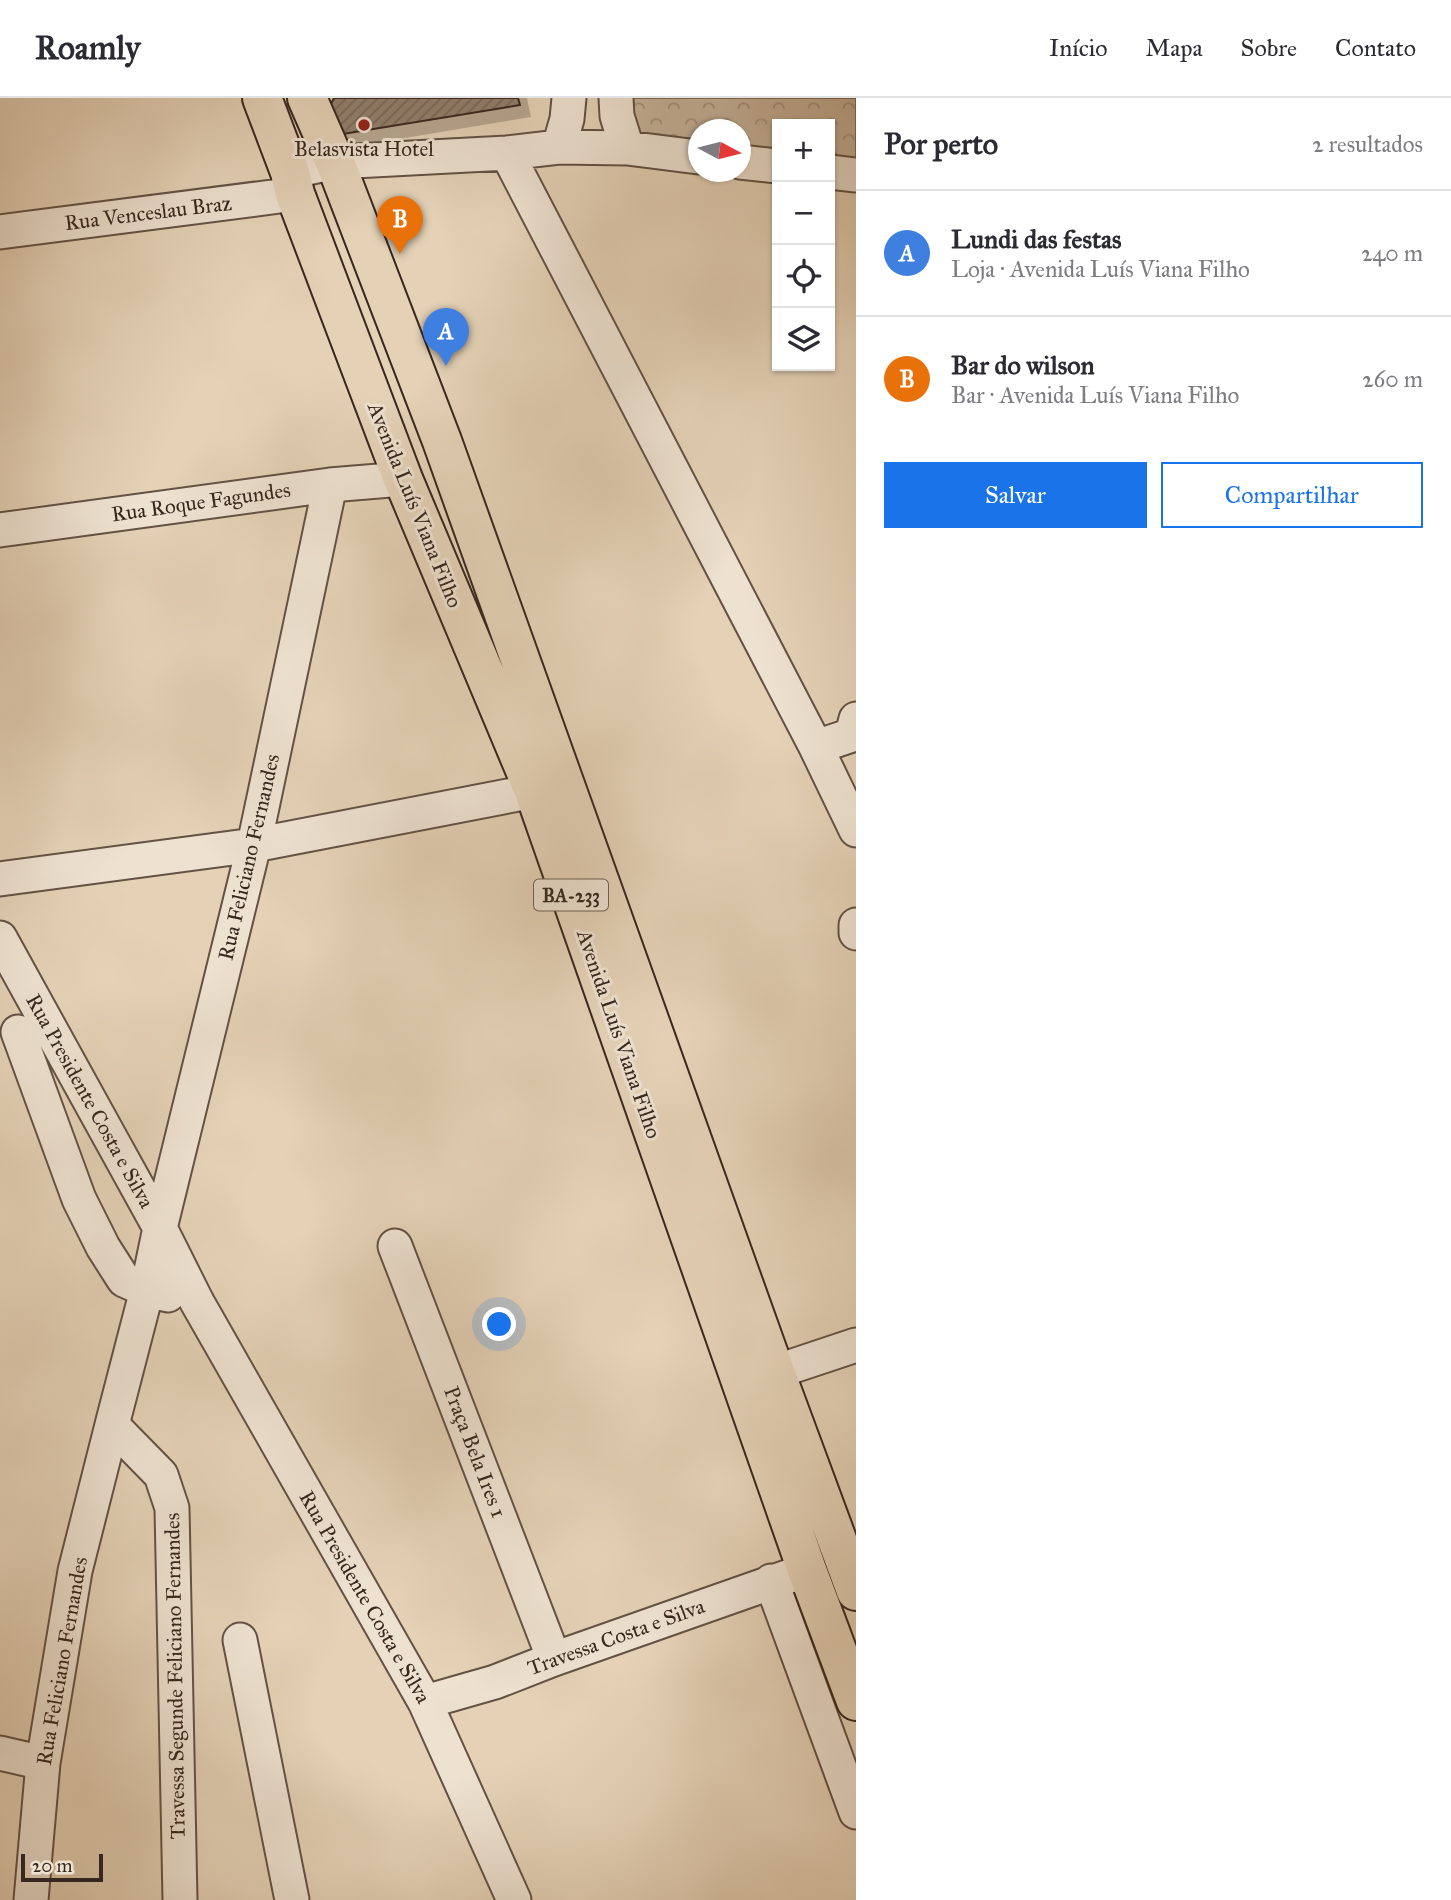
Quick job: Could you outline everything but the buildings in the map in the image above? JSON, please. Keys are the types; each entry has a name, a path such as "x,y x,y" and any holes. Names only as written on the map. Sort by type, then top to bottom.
{"main road":[{"name":"Avenida Luís Viana Filho","path":"262,98 402,479 534,791 807,1570 856,1701"},
{"name":"Avenida Luís Viana Filho","path":"307,98 335,162 442,441 856,1591"}],"street":[{"path":"559,147 569,98"},
{"path":"616,98 617,116 627,148"},
{"name":"Rua Venceslau Braz","path":"0,232 293,183 335,162 508,153 559,147 627,148 688,157"},
{"path":"508,153 816,747 856,830"},
{"path":"751,163 772,165"},
{"path":"835,172 856,174"},
{"name":"Rua Roque Fagundes","path":"0,530 330,485 402,479"},
{"name":"Rua Feliciano Fernandes","path":"160,1228 254,845 330,485"},
{"path":"816,747 855,730"},
{"path":"0,879 254,845 534,791"},
{"path":"856,925 856,933"},
{"name":"Rua Presidente Costa e Silva","path":"0,939 23,1031 79,1199 103,1247 124,1280 147,1290 197,1302"},
{"name":"Rua Presidente Costa e Silva","path":"23,1031 160,1228 197,1302 425,1702 514,1900"},
{"path":"112,1425 160,1228"},
{"name":"Praça Bela Ires 1","path":"395,1246 554,1659"},
{"path":"775,1372 856,1346"},
{"name":"Rua Feliciano Fernandes","path":"31,1900 43,1763 75,1571 112,1425"},
{"name":"Travessa Segunde Feliciano Fernandes","path":"112,1425 161,1475 172,1508 180,1900"},
{"name":"Travessa Costa e Silva","path":"425,1702 495,1682 807,1570"},
{"path":"771,1581 856,1812"},
{"path":"240,1640 292,1900"},
{"path":"0,1753 43,1763"}],"green space":[{"path":"623,98 856,98 856,163 835,161 835,119 772,119 772,154 751,152 751,119 688,119 688,145 646,141 620,108"}],"place":[{"name":"Belasvista Hotel","path":"364,125"},
{"name":"Bar do wilson","path":"400,254"},
{"name":"Lundi das festas","path":"446,366"}]}
